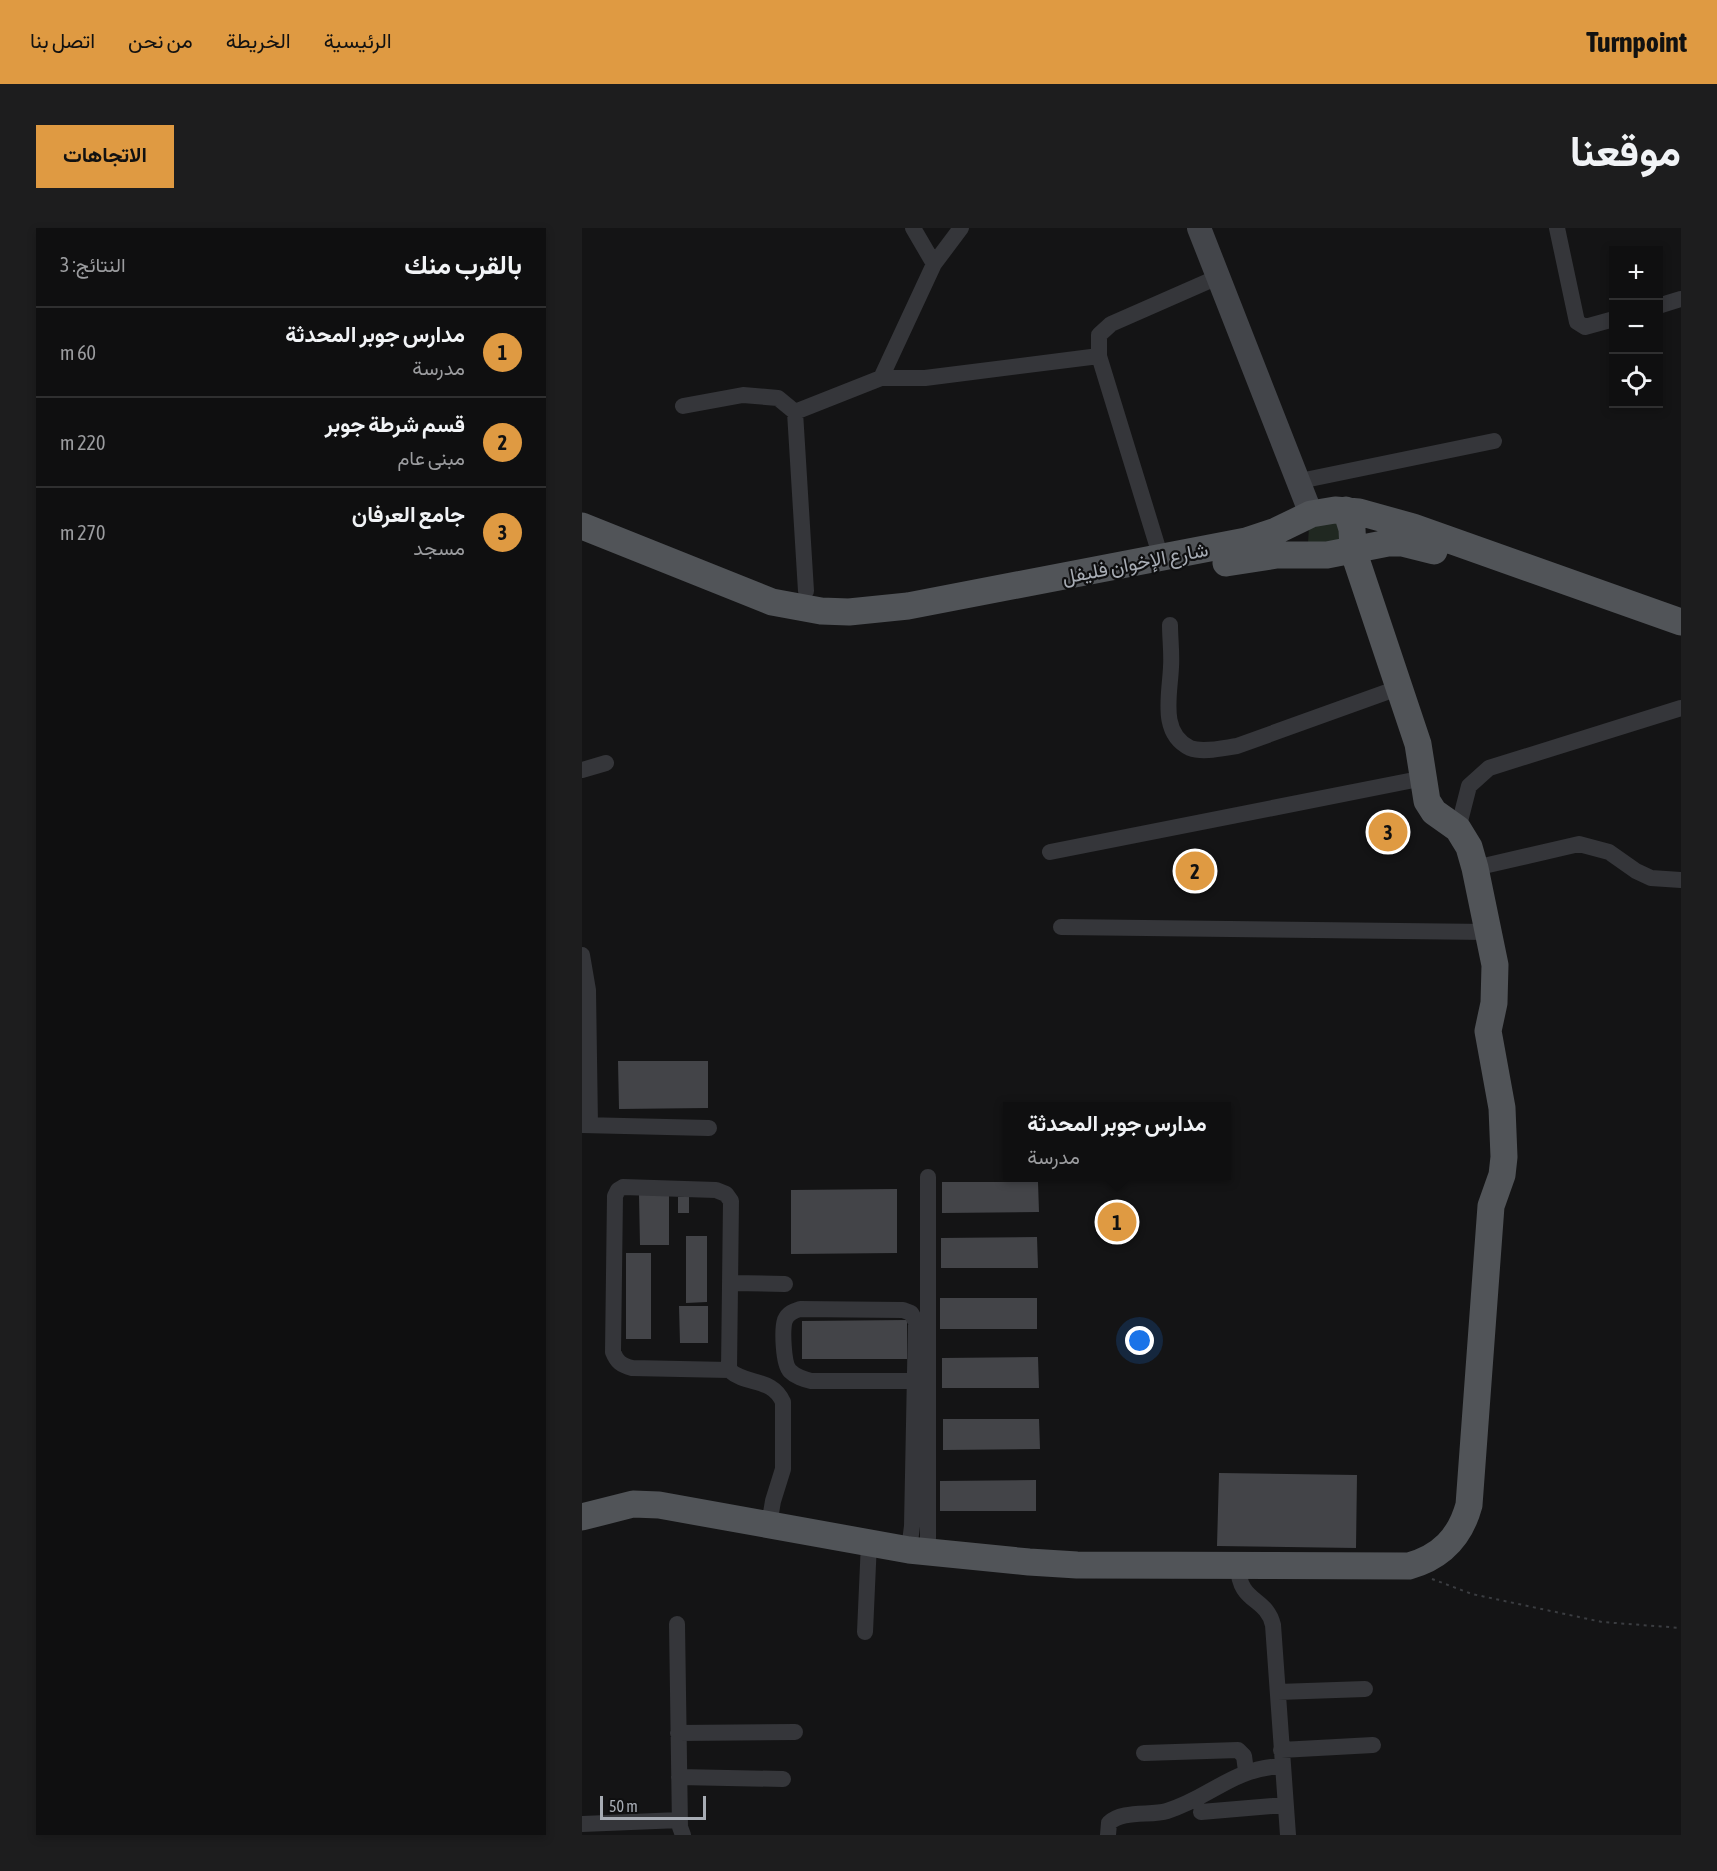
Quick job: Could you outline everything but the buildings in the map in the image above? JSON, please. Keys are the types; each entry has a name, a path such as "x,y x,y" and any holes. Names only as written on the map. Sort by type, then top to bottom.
{"main road":[{"name":"شارع الإخوان فليفل","path":"582,545 815,627 859,627 1062,584 1161,558 1246,541 1275,531 1306,516 1346,510 1413,527 1681,622"},
{"path":"582,1517 633,1504 659,1505 918,1551 1077,1565 1409,1566 1424,1562 1449,1545 1458,1533 1469,1505 1490,1216 1504,1157 1502,1108 1488,1031 1494,1003 1495,975 1475,868 1469,848 1458,829 1430,807 1420,750 1353,550 1352,529 1346,510"},
{"path":"1301,554 1297,537 1306,516"},
{"name":"شارع الإخوان فليفل","path":"582,526 769,609"},
{"name":"شارع الإخوان فليفل","path":"1062,584 1265,556 1327,555 1388,543 1416,545 1681,639"}],"street":[{"path":"913,228 934,264"},
{"path":"881,378 934,264 962,228"},
{"path":"1199,228 1300,481 1306,516"},
{"path":"1557,228 1577,322 1585,327 1609,321"},
{"path":"1161,558 1099,356 1099,335 1111,324 1218,277"},
{"path":"1663,305 1681,299"},
{"path":"795,412 881,378 925,378 1099,356"},
{"path":"684,406 743,395 778,398 795,412 806,591"},
{"path":"1300,481 1494,441"},
{"path":"1170,625 1171,666 1168,717 1174,735 1191,748 1212,750 1237,746 1398,688"},
{"path":"1458,829 1469,786 1489,768 1681,708"},
{"path":"582,770 606,763"},
{"path":"1050,852 1424,778"},
{"path":"1475,868 1579,844 1609,852 1650,878 1681,880"},
{"path":"1061,927 1488,932"},
{"path":"582,955 588,990 586,1125 709,1128"},
{"path":"918,1551 930,1528 928,1177"},
{"path":"729,1370 733,1211 731,1201 726,1194 716,1190 623,1187 615,1196 613,1340 616,1358 621,1364 632,1368 729,1370 736,1376 770,1385 779,1392 783,1402 783,1469 773,1501 769,1525"},
{"path":"731,1283 785,1284"},
{"path":"914,1381 811,1381 801,1378 789,1370 784,1362 785,1320 790,1312 800,1309 903,1310 911,1313 916,1322 917,1370 914,1381 912,1526 918,1551"},
{"path":"865,1632 869,1542"},
{"path":"1238,1566 1241,1585 1246,1593 1263,1606 1271,1618 1287,1835"},
{"path":"582,1824 682,1828 676,1624"},
{"path":"1278,1692 1365,1689"},
{"path":"678,1733 795,1732"},
{"path":"1108,1835 1109,1823 1116,1818 1174,1808 1246,1771 1282,1758 1372,1745"},
{"path":"1144,1753 1235,1750 1244,1756 1246,1771"},
{"path":"679,1777 783,1779"},
{"path":"1201,1812 1285,1805"}],"path":[{"path":"1409,1566 1440,1583 1472,1594 1602,1622 1681,1628"}],"shaded area":[{"path":"1335,522 1339,526 1341,542 1308,543 1309,527"}],"place":[{"name":"جامع العرفان","path":"1388,832"},
{"name":"قسم شرطة جوبر","path":"1195,871"},
{"name":"مدارس جوبر المحدثة","path":"1117,1222"}]}
